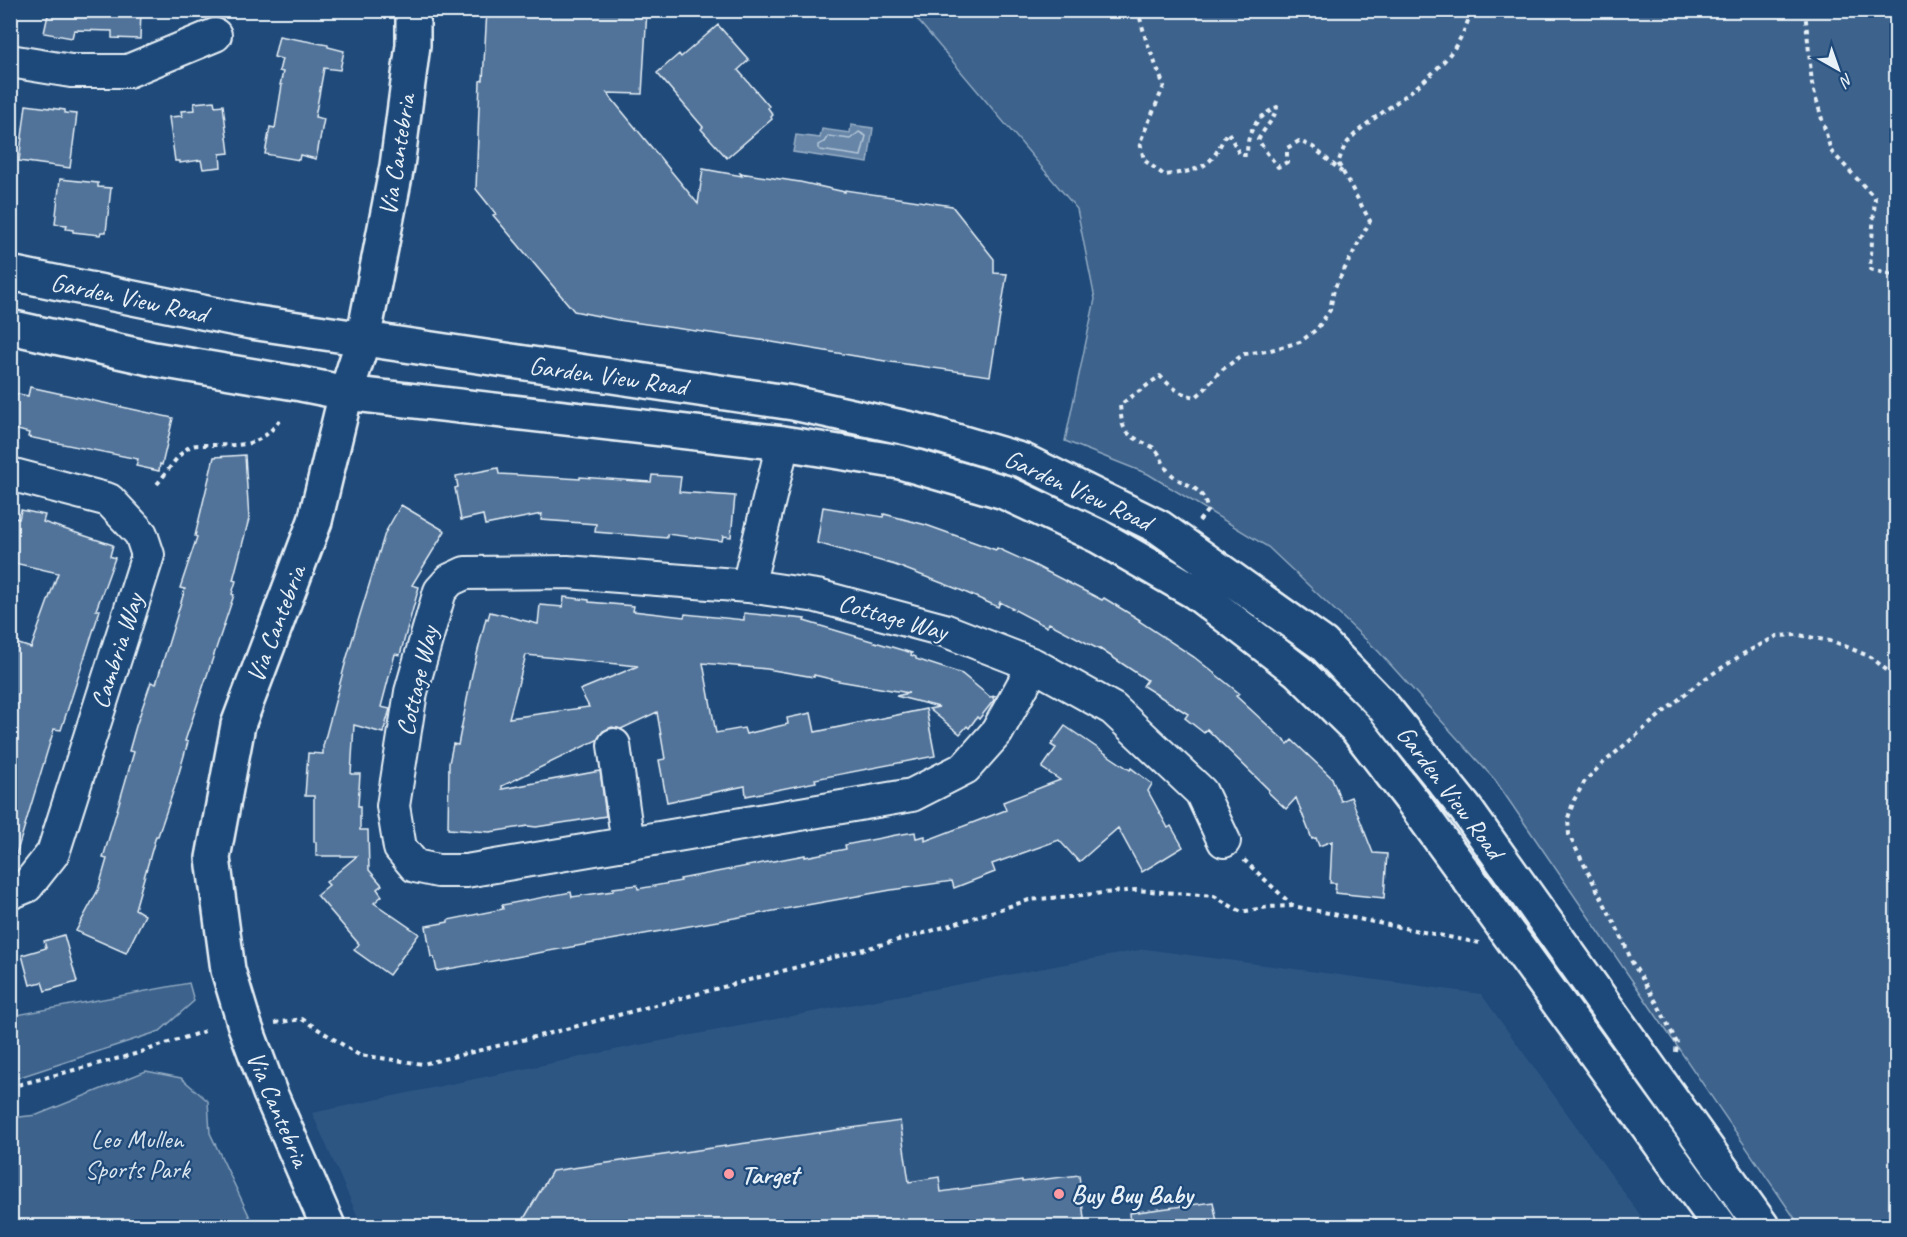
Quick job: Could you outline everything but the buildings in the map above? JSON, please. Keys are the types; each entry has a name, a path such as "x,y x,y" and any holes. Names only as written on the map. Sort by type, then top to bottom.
{"main road":[{"name":"Via Cantebria","path":"328,1227 270,1093 245,1026 228,970 213,858 238,725 315,521 346,393 363,340 397,166 413,45 413,10"},
{"name":"Garden View Road","path":"10,273 188,311 363,340 793,403 929,433 1024,461 1159,527 1323,644 1383,706 1465,808 1762,1227"},
{"name":"Garden View Road","path":"10,327 154,359 346,393 783,443 900,462 1004,492 1098,536 1195,592 1298,671 1356,728 1503,925 1720,1227"}],"street":[{"path":"10,61 71,71 128,71 215,35"},
{"path":"748,586 783,443"},
{"name":"Cambria Way","path":"10,474 109,500 141,534 148,555 53,853 27,886 10,893"},
{"name":"Cottage Way","path":"1034,664 998,732 964,768 912,795 466,871 415,866 400,848 393,806 407,715 411,692 440,591 450,580 465,573 567,572 748,586 817,596 944,630 1034,664 1113,709 1201,792 1224,841"},
{"path":"614,745 628,844"}],"path":[{"path":"1135,10 1140,18 1164,86 1140,142 1144,160 1164,175 1191,170 1207,164 1215,156 1228,132 1240,155 1247,155 1247,138 1254,125 1266,113 1277,107 1276,114 1264,127 1258,140 1278,167 1287,162 1287,148 1299,141 1313,147 1343,172"},
{"path":"1182,543 1207,511 1206,501 1197,490 1168,472 1154,448 1128,435 1122,425 1120,405 1160,376 1171,387 1186,396 1196,397 1205,390 1219,372 1244,354 1267,351 1300,342 1317,329 1330,310 1334,289 1370,221 1338,163 1347,143 1365,126 1434,73 1456,47 1467,26 1471,10"},
{"path":"1805,10 1812,84 1831,151 1875,198 1870,269 1896,276"},
{"path":"157,484 189,447 247,445 256,442 273,430 281,418"},
{"path":"1642,1059 1675,1058 1677,1043 1658,1005 1632,962 1569,835 1568,818 1574,800 1585,781 1697,684 1743,654 1777,636 1798,635 1835,642 1871,657 1896,678"},
{"path":"1224,841 1293,906"},
{"path":"272,1023 302,1018 359,1055 423,1064 555,1032 928,932 1029,900 1136,890 1214,896 1241,912 1293,906 1480,943 1503,925"},
{"path":"10,1088 135,1054 208,1030"}],"shaded area":[{"path":"1145,949 1481,994 1648,1226 362,1226 312,1113 634,1046"}],"green space":[{"path":"910,11 1896,11 1896,1226 1800,1226 1495,780 1379,652 1268,547 1148,474 1065,441 1095,299 1077,209"},
{"path":"189,983 194,1001 160,1031 11,1080 11,1016"},
{"name":"Leo Mullen Sports Park","path":"146,1071 181,1078 208,1101 210,1133 254,1226 11,1226 11,1118 37,1115"}],"water":[{"path":"851,125 873,128 868,163 793,152 796,135 820,138 822,129 850,133"}],"place":[{"name":"Target","path":"729,1174"},
{"name":"Buy Buy Baby","path":"1059,1194"}]}
